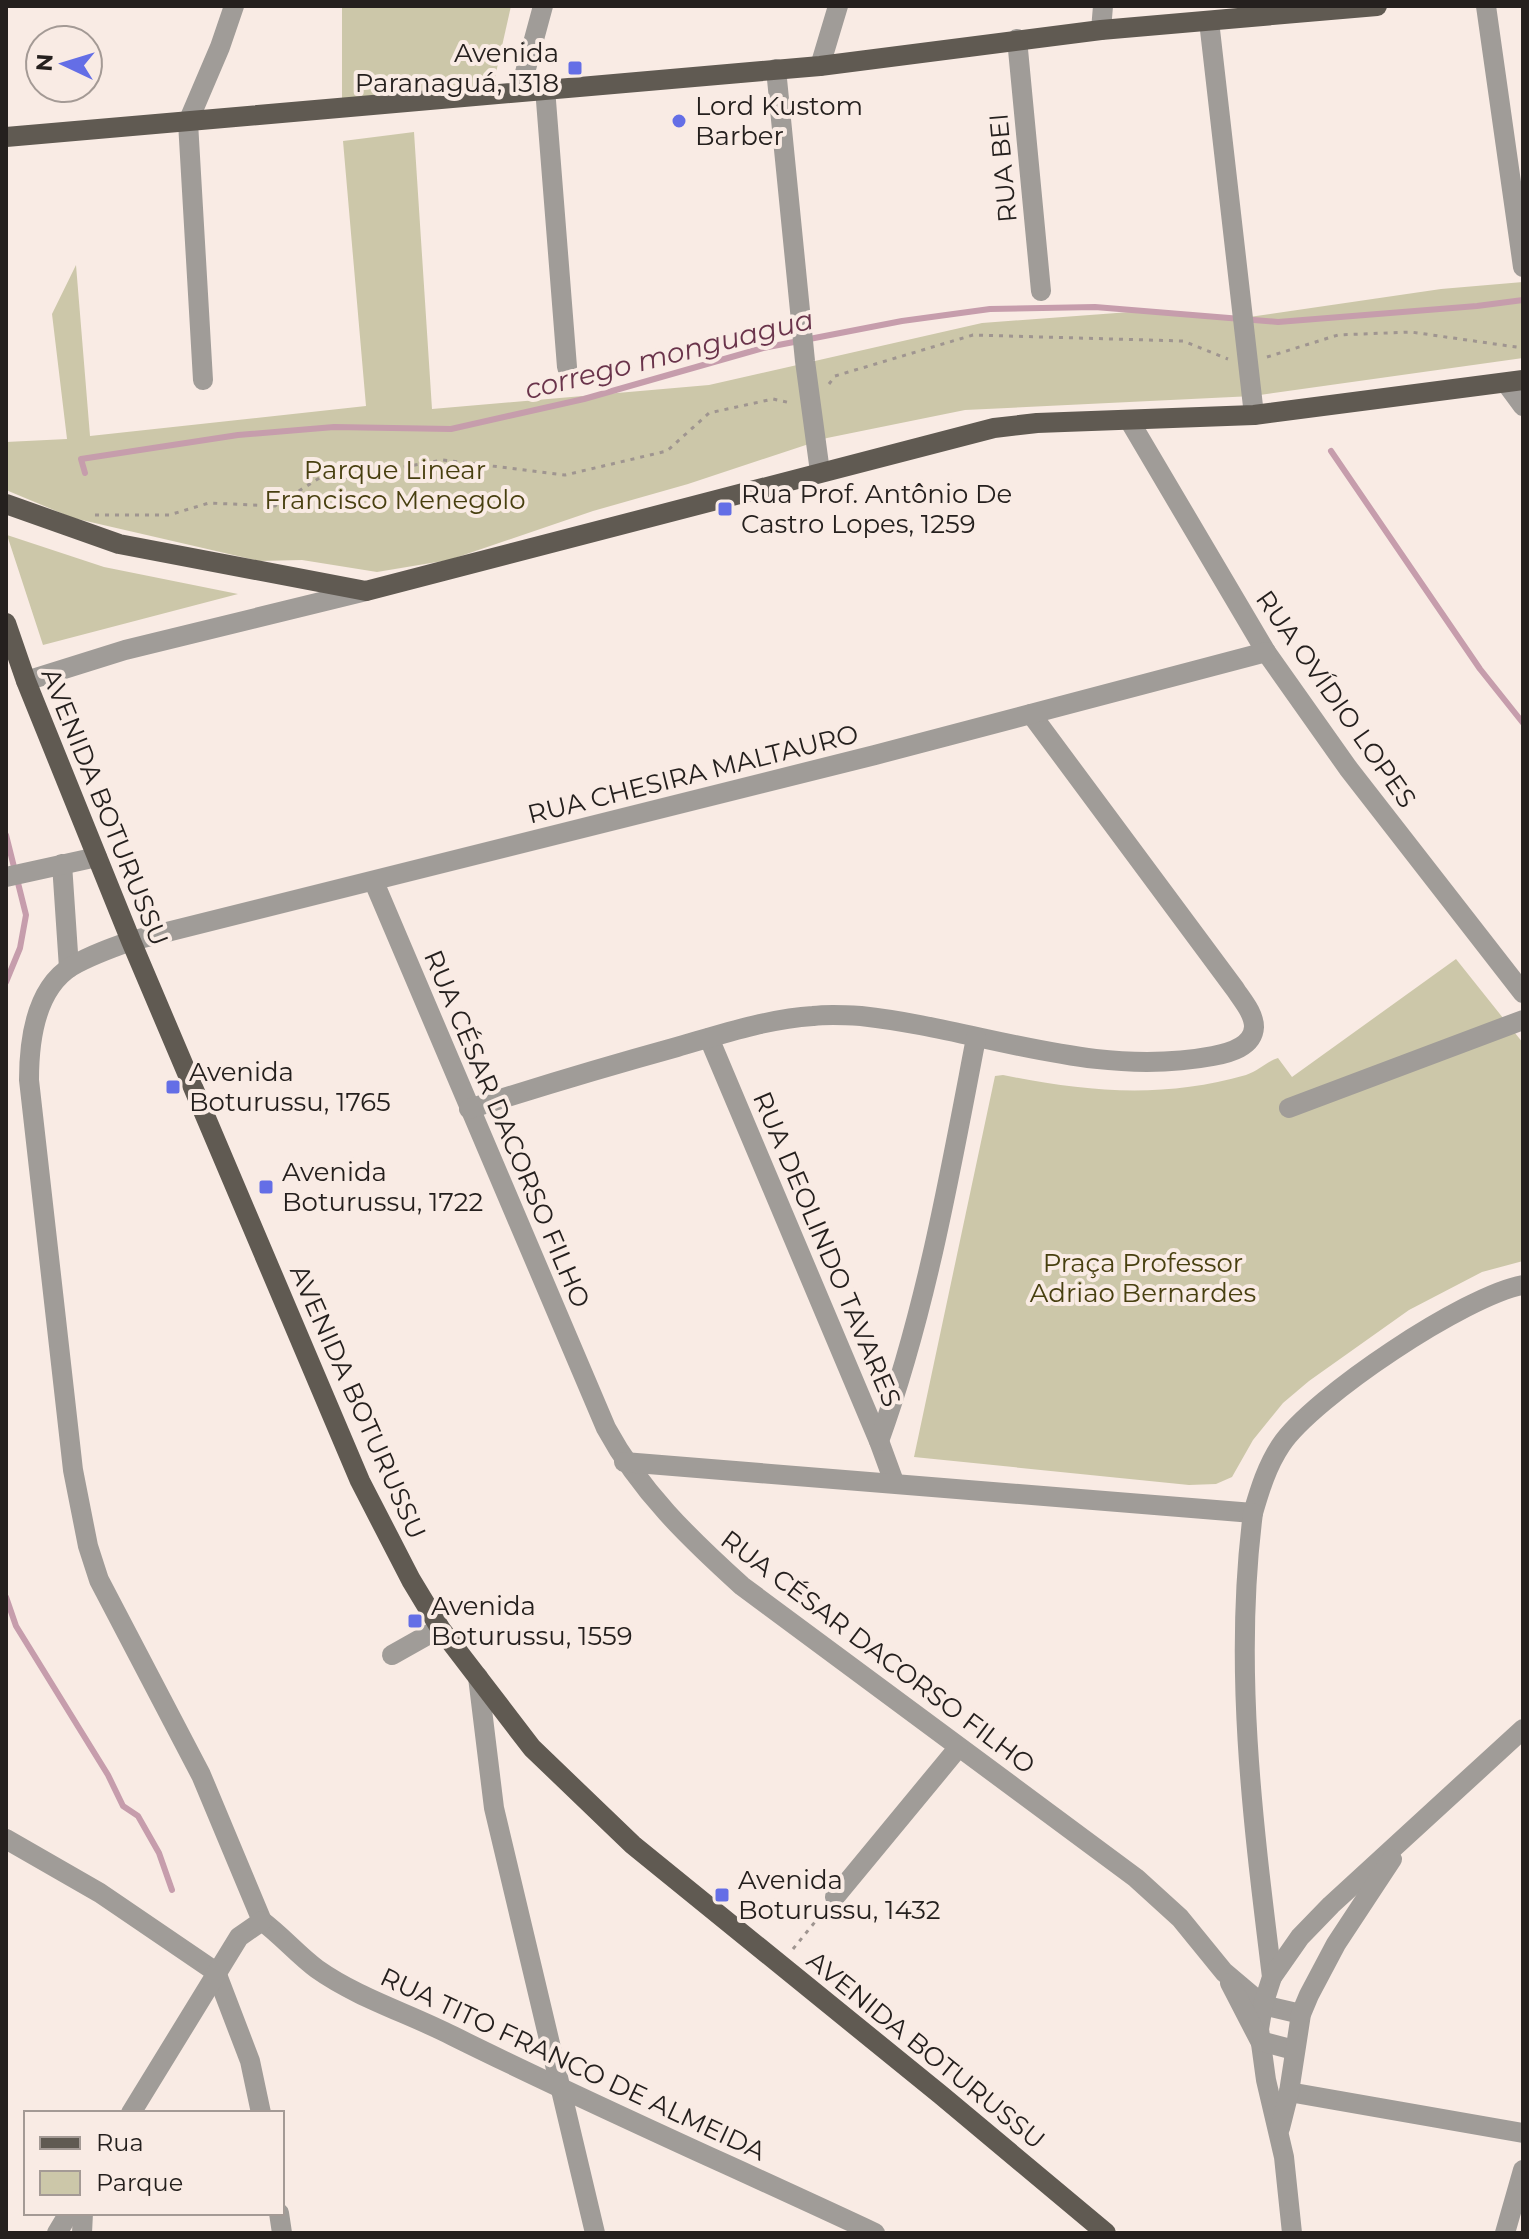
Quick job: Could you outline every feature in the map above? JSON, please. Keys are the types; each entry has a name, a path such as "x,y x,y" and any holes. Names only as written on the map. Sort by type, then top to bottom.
{"main road":[{"path":"6,137 820,66 1017,39 1313,9 1377,6"},
{"path":"6,504 119,544 366,591 994,428 1037,423 1254,415 1515,381"},
{"name":"AVENIDA BOTURUSSU","path":"6,623 26,681 131,941 360,1481 411,1580 440,1628 546,1764 633,1845 1106,2233"}],"street":[{"path":"203,380 188,122 234,6"},
{"path":"520,91 543,6"},
{"path":"820,66 838,6"},
{"path":"1101,30 1103,6"},
{"path":"1486,6 1523,267"},
{"path":"1209,21 1254,415"},
{"name":"RUA BEI","path":"1017,39 1041,291"},
{"path":"776,69 805,361 820,472"},
{"path":"545,88 567,367"},
{"path":"1515,381 1523,406"},
{"name":"RUA OVÍDIO LOPES","path":"1129,420 1266,652 1348,768 1523,993"},
{"path":"26,681 125,650 366,591"},
{"name":"RUA CHESIRA MALTAURO","path":"69,968 99,952 131,941 374,882 1266,652"},
{"path":"469,1109 709,1038 768,1022 814,1015 860,1016 1090,1060 1191,1060 1228,1053 1247,1043 1254,1029 1251,1015 1235,989 1031,714"},
{"path":"6,877 97,857"},
{"path":"56,866 69,968 50,990 37,1015 29,1044 29,1080 71,1454 88,1546 99,1580 201,1775 262,1921 239,1937 132,2111"},
{"name":"RUA CÉSAR DACORSO FILHO","path":"374,882 606,1428 624,1462 667,1515 742,1586 1136,1878 1180,1918 1224,1972 1263,2005"},
{"path":"1289,1108 1523,1020"},
{"name":"RUA DEOLINDO TAVARES","path":"709,1038 894,1482"},
{"path":"879,1441 894,1400 925,1283 976,1038"},
{"path":"1272,1977 1244,1675 1244,1599 1253,1513 1261,1485 1283,1443 1314,1409 1442,1320 1480,1298 1523,1285"},
{"path":"624,1462 1253,1513"},
{"path":"392,1655 440,1628"},
{"path":"478,1677 494,1808 595,2233"},
{"path":"1292,2233 1284,2157 1259,2029 1272,1977 1290,1949 1331,1905 1523,1729"},
{"path":"835,1897 958,1748"},
{"path":"6,1839 100,1893 216,1972 250,2061 261,2111"},
{"path":"1278,2135 1289,2092 1301,2014 1318,1975 1405,1839"},
{"name":"RUA TITO FRANCO DE ALMEIDA","path":"262,1921 316,1968 356,1991 561,2090 875,2233"},
{"path":"1266,1925 1318,1975"},
{"name":"RUA CÉSAR DACORSO FILHO","path":"1224,1972 1260,2041"},
{"path":"1263,2005 1301,2014"},
{"path":"1260,2041 1294,2050"},
{"path":"1289,2092 1523,2133"},
{"path":"1505,2233 1523,2170"},
{"path":"57,2233 68,2215"}],"path":[{"path":"58,523 102,513 169,515 209,503 275,506 321,477 343,478 443,460 565,475 667,451 709,413 773,399 811,408 835,376 973,335 1183,341 1249,362 1338,335 1411,332 1523,348"},
{"path":"780,1964 835,1897"}],"green space":[{"path":"342,6 511,6 493,86 342,102"},
{"name":"Parque Linear Francisco Menegolo","path":"414,132 432,409 709,385 982,323 1130,312 1249,317 1441,289 1523,282 1523,358 1253,396 965,410 827,438 688,484 593,511 449,560 377,572 302,560 259,561 73,518 6,490 6,442 67,439 52,314 76,265 90,436 366,406 343,141"},
{"path":"7,535 104,567 238,594 43,645"},
{"name":"Praça Professor Adriao Bernardes","path":"1456,959 1523,1043 1523,1261 1482,1272 1409,1310 1309,1381 1283,1403 1253,1440 1232,1477 1216,1484 1189,1485 914,1457 995,1076 1094,1089 1154,1090 1185,1088 1246,1075 1278,1058 1292,1077"}],"waterway":[{"name":"corrego monguagua","path":"85,473 81,459 238,435 334,427 451,429 584,399 763,348 902,321 990,309 1095,307 1278,322 1523,300"},
{"path":"1331,451 1480,669 1523,723"},
{"path":"6,835 26,915 20,948 6,982"},
{"path":"6,1597 16,1626 108,1775 123,1806 138,1816 159,1853 172,1890"}],"place":[{"name":"Avenida Paranaguá, 1318","path":"575,68"},
{"name":"Lord Kustom Barber","path":"679,121"},
{"name":"Rua Prof. Antônio De Castro Lopes, 1259","path":"725,509"},
{"name":"Avenida Boturussu, 1765","path":"173,1087"},
{"name":"Avenida Boturussu, 1722","path":"266,1187"},
{"name":"Avenida Boturussu, 1559","path":"415,1621"},
{"name":"Avenida Boturussu, 1432","path":"722,1895"}]}
